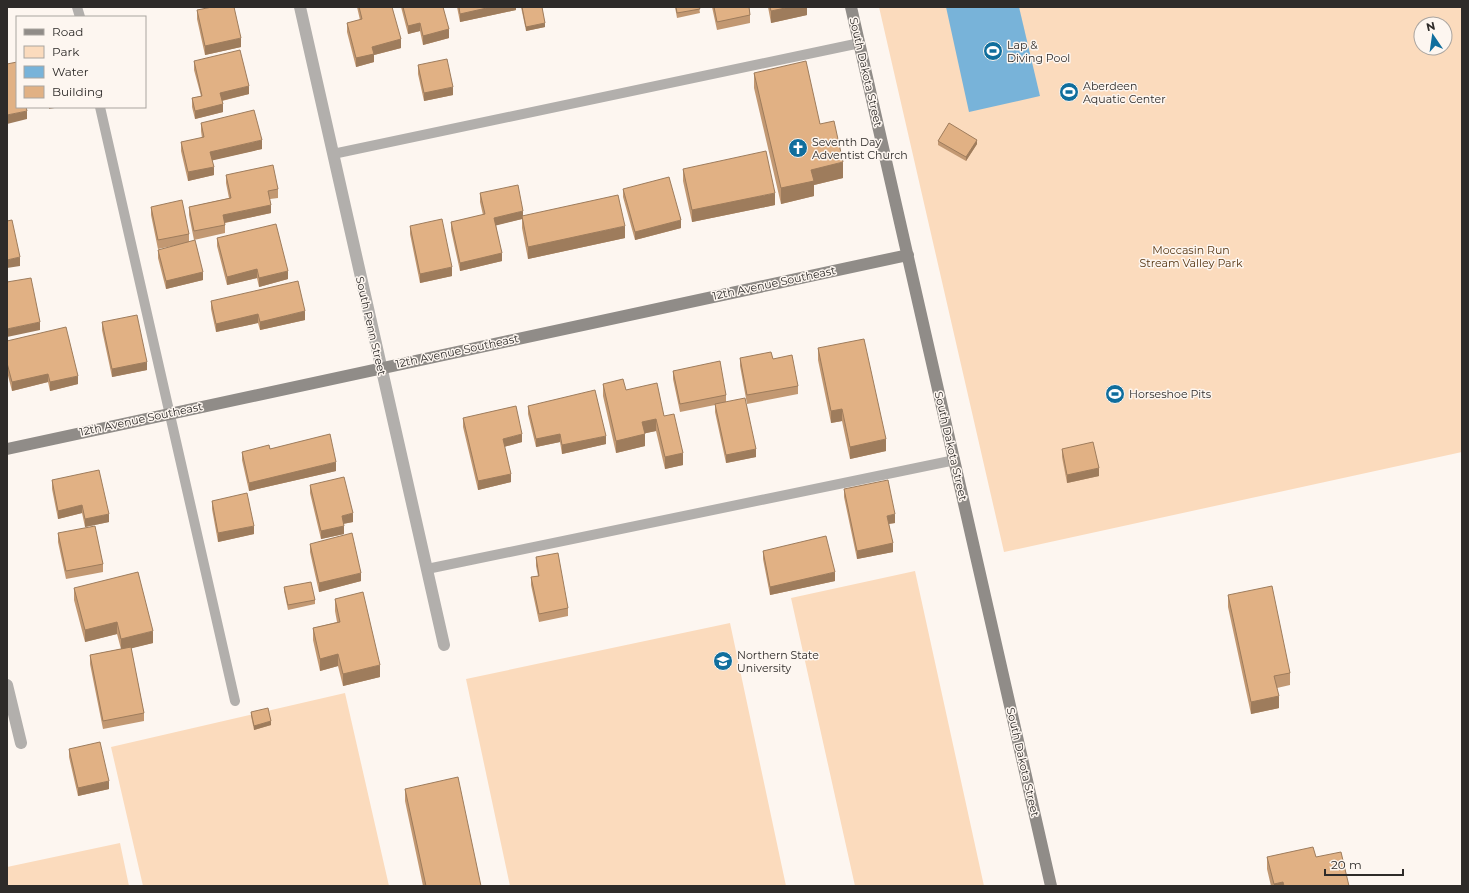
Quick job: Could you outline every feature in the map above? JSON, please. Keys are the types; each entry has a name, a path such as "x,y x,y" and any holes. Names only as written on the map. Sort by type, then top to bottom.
{"street":[{"name":"South Penn Street","path":"300,7 444,645"},
{"name":"South Dakota Street","path":"851,7 1051,886"},
{"name":"12th Avenue Southeast","path":"7,449 908,255"},
{"path":"7,684 21,743"}],"lane":[{"path":"333,154 860,43"},
{"path":"100,108 235,701"},
{"path":"427,569 955,460"}],"green space":[{"name":"Moccasin Run Stream Valley Park","path":"879,7 1462,7 1462,452 1004,552"},
{"path":"915,571 984,886 855,886 791,598"},
{"path":"730,623 786,886 510,886 466,679"},
{"path":"345,693 389,886 143,886 111,747"},
{"path":"120,843 129,886 7,886 7,867"}],"water":[{"name":"Lap & Diving Pool","path":"946,7 1019,7 1040,96 969,112"}],"building":[{"path":"212,7 234,7 241,38 205,46 197,10"},
{"path":"359,7 392,7 401,39 372,47 374,54 356,58 347,23 362,19"},
{"path":"403,7 443,7 449,29 423,36 420,23 408,26"},
{"path":"459,7 491,7 460,14"},
{"path":"522,7 542,7 545,23 526,27"},
{"path":"676,7 699,7 700,9 677,13"},
{"path":"714,7 749,7 750,15 717,22"},
{"path":"770,7 790,7 771,11"},
{"path":"240,50 249,86 220,93 223,104 195,111 192,98 202,96 194,61"},
{"path":"447,59 453,87 424,93 418,65"},
{"path":"806,61 820,124 834,121 843,162 811,170 814,181 781,188 754,73"},
{"path":"16,62 16,108 26,108 27,111 7,115 7,64"},
{"path":"254,110 262,140 210,152 214,167 188,172 181,142 204,137 201,123"},
{"path":"949,123 977,140 966,157 938,141"},
{"path":"766,151 775,193 692,210 683,169"},
{"path":"273,165 278,189 268,191 271,205 223,215 225,225 194,231 189,207 231,198 226,175"},
{"path":"669,177 681,220 635,232 623,189"},
{"path":"518,185 523,211 494,218 502,253 460,263 451,222 485,214 480,193"},
{"path":"618,195 625,226 528,247 522,216"},
{"path":"182,200 189,234 158,240 151,207"},
{"path":"442,219 452,267 420,274 410,226"},
{"path":"12,220 20,257 7,260 7,221"},
{"path":"276,224 288,271 259,278 257,269 227,277 217,238"},
{"path":"195,240 203,272 166,281 158,250"},
{"path":"31,278 40,322 7,329 7,282"},
{"path":"298,281 305,311 260,322 258,314 216,324 211,301"},
{"path":"137,315 147,362 112,369 102,322"},
{"path":"66,327 78,376 50,382 48,374 12,382 7,363 7,341"},
{"path":"864,339 886,439 850,447 842,409 831,411 818,348"},
{"path":"771,352 773,359 792,355 798,386 747,395 740,358"},
{"path":"720,361 726,395 680,404 673,371"},
{"path":"623,379 626,390 657,383 664,416 674,414 683,453 665,457 656,419 642,422 645,434 616,441 603,384"},
{"path":"595,390 606,436 562,445 560,434 536,439 528,406"},
{"path":"745,398 756,449 726,455 715,404"},
{"path":"516,406 522,434 503,439 511,474 478,481 463,418"},
{"path":"330,434 336,462 249,483 242,452 269,445 270,449"},
{"path":"1093,442 1099,468 1067,475 1062,449"},
{"path":"99,470 109,514 85,519 82,505 58,511 52,480"},
{"path":"344,477 353,513 342,516 344,526 321,531 310,485"},
{"path":"888,480 895,514 887,516 893,543 857,551 844,489"},
{"path":"247,493 254,526 218,533 212,501"},
{"path":"95,526 103,564 66,571 58,533"},
{"path":"352,533 361,573 319,583 310,544"},
{"path":"826,536 835,572 770,587 763,551"},
{"path":"558,553 568,608 539,614 531,577 539,576 536,557"},
{"path":"138,572 153,631 121,639 117,622 85,630 74,588"},
{"path":"311,582 315,600 288,605 284,587"},
{"path":"1272,586 1290,673 1274,676 1279,696 1251,702 1228,595"},
{"path":"363,592 380,665 343,674 338,654 320,659 313,628 340,622 335,599"},
{"path":"131,647 144,713 103,721 90,655"},
{"path":"268,708 271,721 254,726 251,712"},
{"path":"100,742 109,781 78,788 69,749"},
{"path":"458,777 481,886 426,886 405,789"},
{"path":"1313,847 1316,857 1341,852 1349,886 1284,886 1283,882 1274,884 1267,857"}],"place":[{"name":"Lap & Diving Pool","path":"993,51"},
{"name":"Aberdeen Aquatic Center","path":"1069,92"},
{"name":"Seventh Day Adventist Church","path":"798,148"},
{"name":"Horseshoe Pits","path":"1115,394"},
{"name":"Northern State University","path":"723,661"}]}
